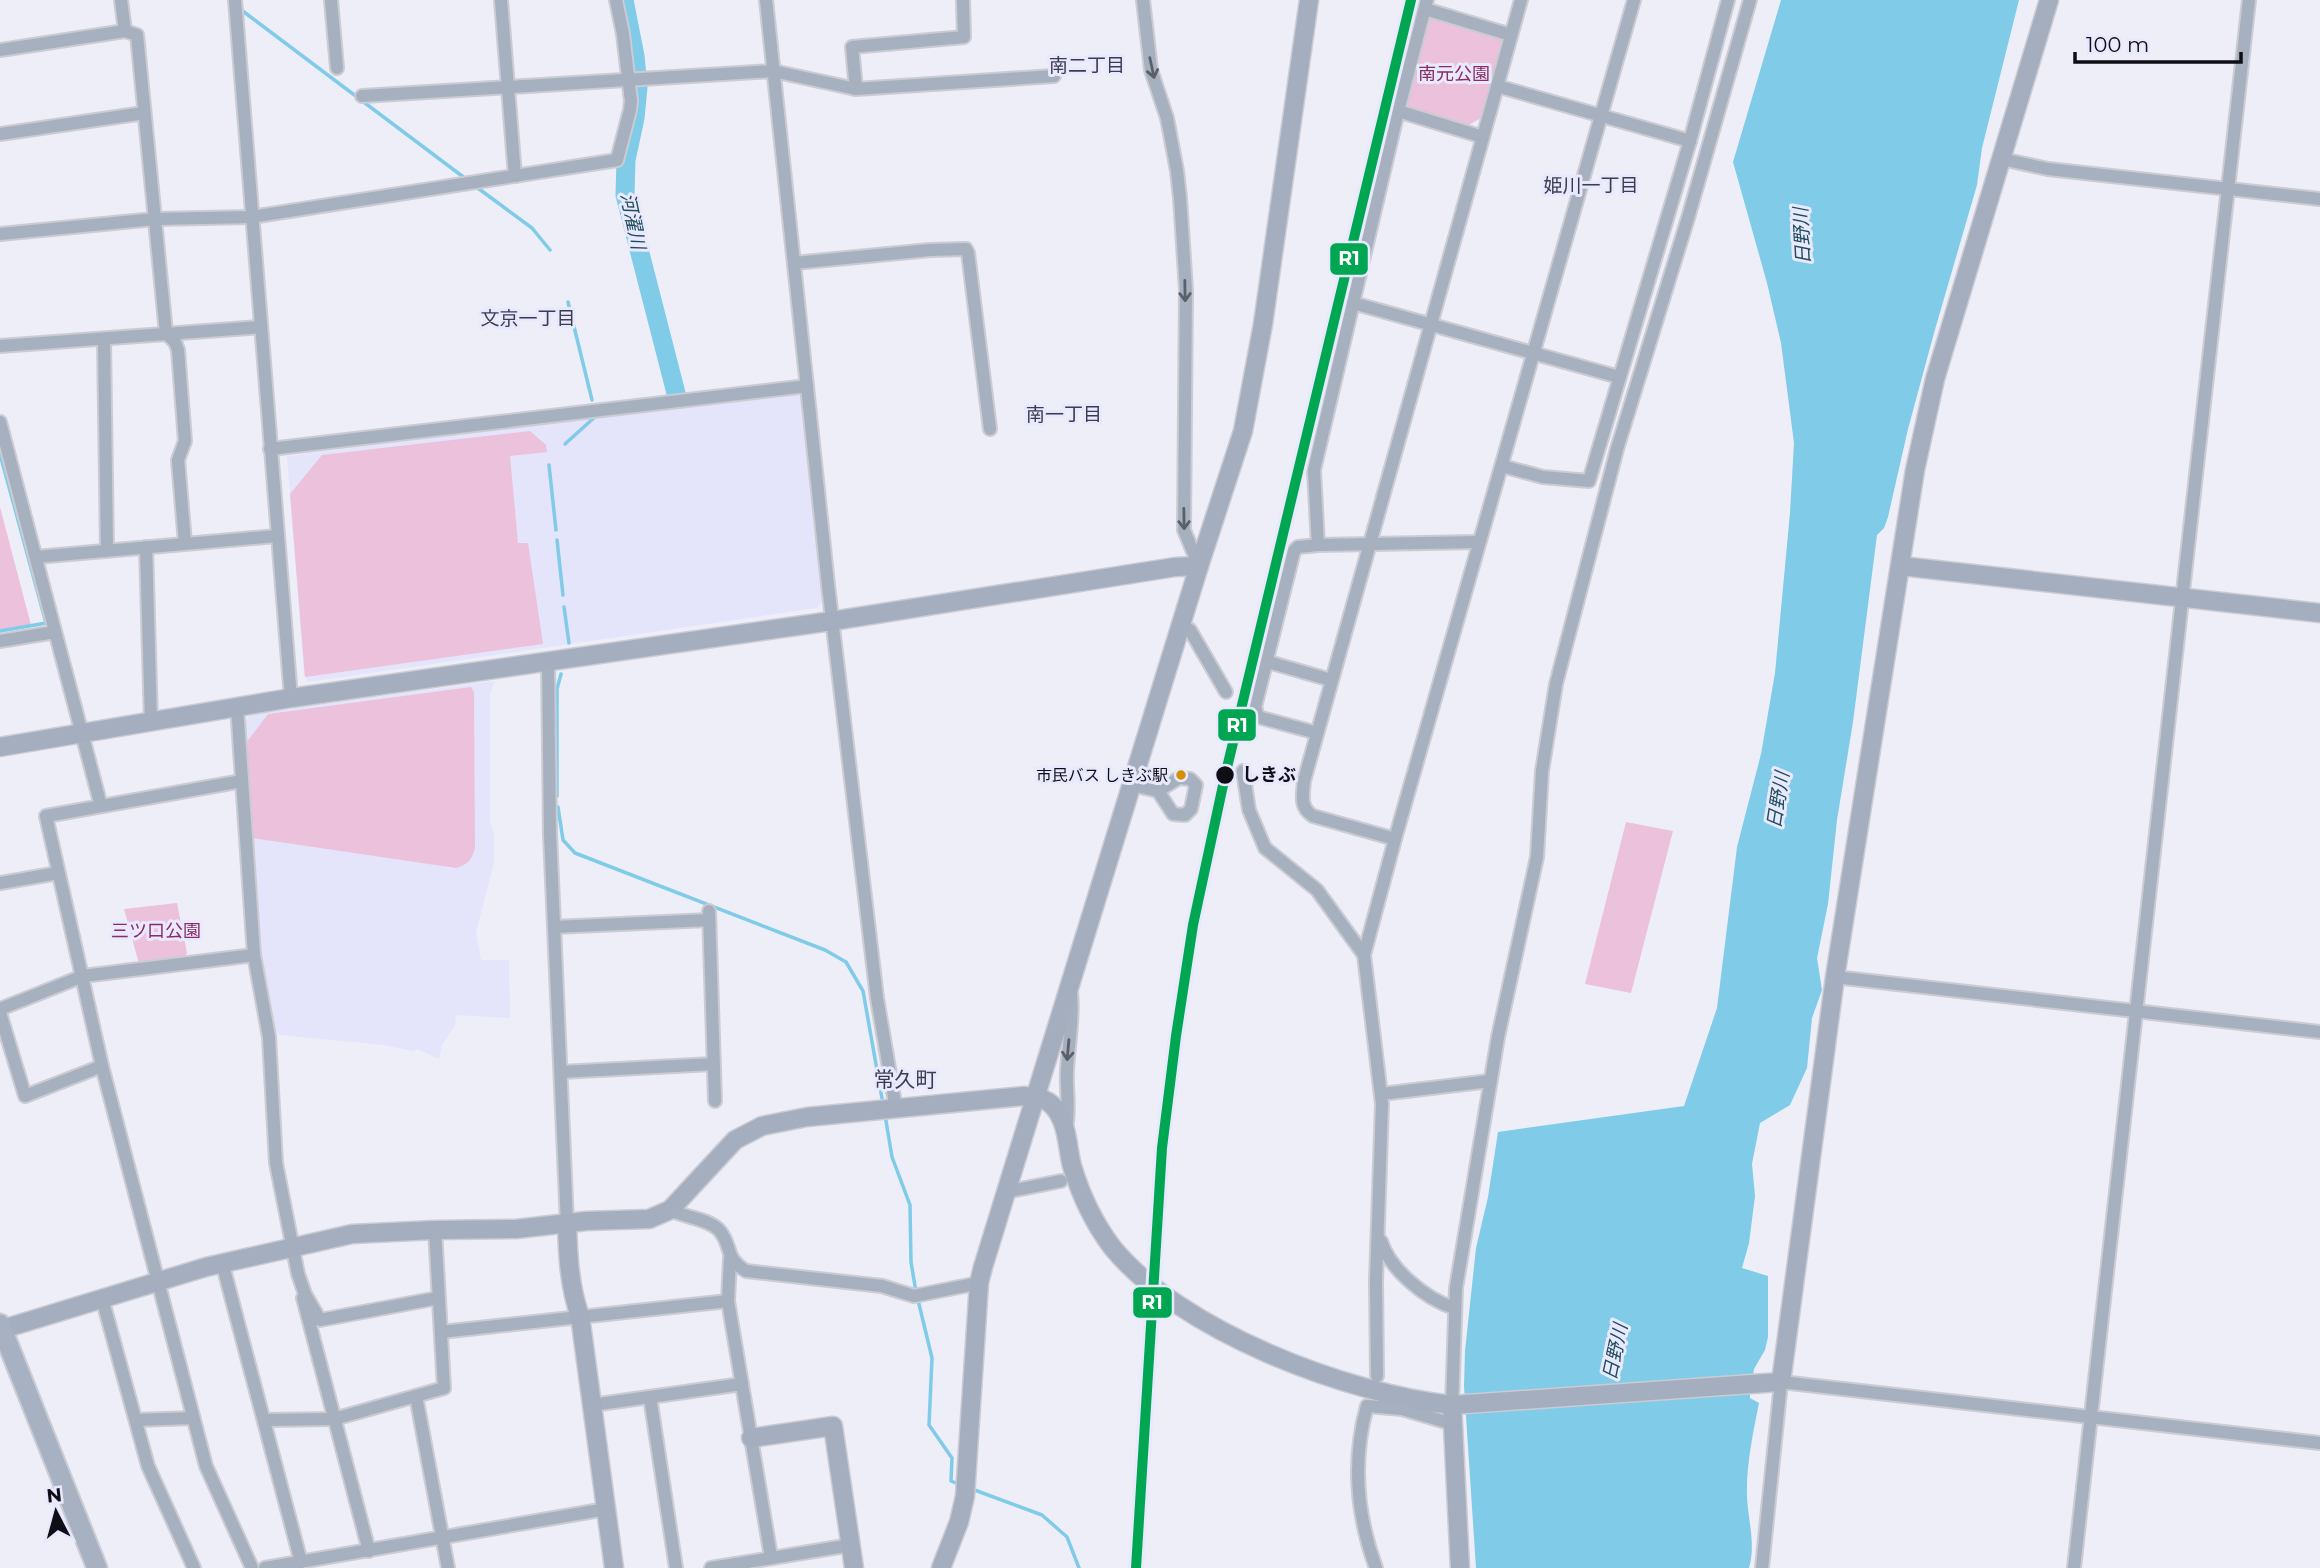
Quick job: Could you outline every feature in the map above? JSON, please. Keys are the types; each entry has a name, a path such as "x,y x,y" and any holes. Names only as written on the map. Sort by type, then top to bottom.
{"main road":[{"path":"1,1328 97,1568"}],"street":[{"path":"121,0 125,31"},
{"path":"235,0 291,698"},
{"path":"331,0 337,68"},
{"path":"501,0 515,176"},
{"path":"0,234 155,219 251,217 617,160 631,110 630,80 616,0"},
{"path":"766,0 832,621 888,1110"},
{"path":"856,89 852,47 964,37 963,0"},
{"path":"1143,0 1152,70 1167,118 1177,171 1186,290 1184,530 1199,566"},
{"path":"941,1568 959,1522 966,1487 979,1283 1180,626 1243,431 1263,324 1309,0"},
{"path":"1395,839 1306,812 1302,804 1304,781 1521,0"},
{"path":"1377,1376 1381,1094 1364,956 1478,542 1634,0"},
{"path":"1502,466 1543,477 1589,481 1690,141 1728,0"},
{"path":"1461,1568 1453,1424 1457,1405 1454,1308 1505,998 1537,857 1545,744 1569,627 1617,449 1688,218 1750,0"},
{"path":"1762,1568 1781,1382 1835,977 1915,470 1935,379 2049,0"},
{"path":"2074,1568 2249,0"},
{"path":"1318,545 1314,470 1398,111 1426,5 1511,35"},
{"path":"0,50 125,31 136,35 166,334 175,342 178,350 186,441 178,460 186,543"},
{"path":"362,96 773,71 856,89 1054,76"},
{"path":"1497,86 1690,141"},
{"path":"1398,111 1483,137"},
{"path":"0,134 144,113"},
{"path":"2002,159 2048,169 2320,199"},
{"path":"794,263 966,249 990,429"},
{"path":"1353,303 1619,377"},
{"path":"0,346 261,327"},
{"path":"104,340 107,550"},
{"path":"270,449 807,386"},
{"path":"0,422 101,806"},
{"path":"36,557 277,536"},
{"path":"1317,733 1258,717 1255,707 1294,551 1298,547 1318,545 1478,542"},
{"path":"146,547 151,722"},
{"path":"0,747 237,706 832,621 1175,566 1199,566"},
{"path":"1901,566 2320,613"},
{"path":"1180,626 1190,630 1226,692"},
{"path":"0,641 55,632"},
{"path":"1265,660 1331,680"},
{"path":"548,661 550,834 570,1269 575,1303 580,1315 614,1568"},
{"path":"237,706 254,955 269,1037 276,1163 292,1247 369,1551"},
{"path":"1244,771 1249,810 1265,848 1317,890 1364,956"},
{"path":"242,781 46,816 102,1066 206,1466 252,1568"},
{"path":"1132,785 1158,791"},
{"path":"0,883 58,873"},
{"path":"554,927 709,915 715,1101"},
{"path":"102,1066 25,1096 0,1011 83,976 254,955"},
{"path":"1835,977 2320,1032"},
{"path":"1065,1131 1073,1004 1070,982"},
{"path":"561,1072 713,1064"},
{"path":"1381,1094 1490,1081"},
{"path":"1,1328 222,1262 364,1232 516,1229 567,1223 649,1219 670,1210 735,1140 762,1126 807,1117 1012,1096 1035,1097 1054,1106 1065,1131 1072,1165 1089,1211 1117,1252 1152,1287 1187,1312 1256,1348 1324,1374 1382,1392 1424,1402 1457,1405 1781,1382 2320,1443"},
{"path":"1005,1192 1061,1181"},
{"path":"670,1210 716,1227 724,1238 730,1258 728,1301 771,1557"},
{"path":"264,1420 334,1419 444,1388 435,1230"},
{"path":"1378,1234 1385,1254 1406,1277 1435,1302 1454,1308"},
{"path":"730,1258 746,1271 882,1286 914,1296 979,1283"},
{"path":"222,1262 301,1562"},
{"path":"301,1284 320,1320 438,1298"},
{"path":"102,1298 148,1466 194,1568"},
{"path":"441,1332 728,1301"},
{"path":"592,1405 742,1384"},
{"path":"416,1396 448,1568"},
{"path":"650,1397 676,1568"},
{"path":"1376,1568 1367,1542 1358,1484 1361,1429 1367,1406 1402,1409 1453,1424"},
{"path":"136,1420 193,1418"},
{"path":"751,1438 833,1426 854,1568"},
{"path":"265,1568 606,1509"},
{"path":"711,1568 851,1545"}],"shaded area":[{"path":"797,392 802,395 824,600 817,608 308,682 304,675 287,456"},
{"path":"495,681 490,693 490,822 494,833 494,863 476,932 481,960 509,960 510,1018 456,1015 455,1025 442,1045 439,1059 417,1049 413,1051 384,1045 280,1035 273,1029 259,950 244,721 251,714"}],"green space":[{"name":"南元公園","path":"1433,18 1501,37 1503,41 1483,117 1467,126 1409,109 1404,102 1427,19"},
{"path":"530,431 546,445 547,452 510,456 518,543 528,543 543,644 305,677 290,494 322,455"},
{"path":"0,507 31,625 0,630"},
{"path":"471,687 474,692 475,848 466,864 456,868 252,838 246,743 268,714"},
{"path":"1626,822 1673,831 1631,993 1585,984"},
{"name":"三ツ口公園","path":"177,903 187,953 183,959 139,964 124,909"}],"water":[{"name":"日野川","path":"1781,0 2019,0 1982,148 1977,185 1908,429 1888,517 1884,528 1877,535 1853,722 1837,820 1828,904 1817,958 1822,990 1812,1018 1807,1068 1790,1105 1760,1123 1752,1164 1755,1196 1749,1243 1742,1268 1768,1276 1768,1337 1765,1350 1754,1369 1750,1395 1750,1398 1759,1403 1747,1485 1751,1559 1749,1568 1476,1568 1464,1386 1465,1351 1476,1248 1488,1197 1498,1132 1684,1106 1717,1008 1737,847 1761,754 1775,673 1790,513 1794,443 1781,343 1733,162"}],"waterway":[{"name":"河濯川","path":"624,0 638,87 626,160 625,195 677,397"},
{"path":"240,9 466,179"},
{"path":"475,186 532,228 550,250"},
{"path":"568,302 592,400"},
{"path":"565,444 596,416"},
{"path":"0,454 46,623 0,631"},
{"path":"549,465 556,530"},
{"path":"557,540 563,595"},
{"path":"564,607 569,643"},
{"path":"557,796 557,689 561,674"},
{"path":"558,807 563,840 575,853 825,950 846,962 863,991 883,1104"},
{"path":"885,1115 892,1157 910,1205 911,1262 916,1292"},
{"path":"918,1300 932,1358 929,1425 952,1458 951,1481 961,1485"},
{"path":"972,1489 1042,1515 1067,1537 1079,1568"}],"transit line":[{"name":"R1","path":"1136,1568 1162,1148 1193,925 1225,776 1411,0"}],"place":[{"name":"市民バス しきぶ駅","path":"1181,775"},
{"name":"しきぶ","path":"1225,775"}],"district":[{"name":"南二丁目","path":"1087,65"},
{"name":"姫川一丁目","path":"1591,185"},
{"name":"文京一丁目","path":"528,318"},
{"name":"南一丁目","path":"1064,414"},
{"name":"常久町","path":"905,1079"}]}
